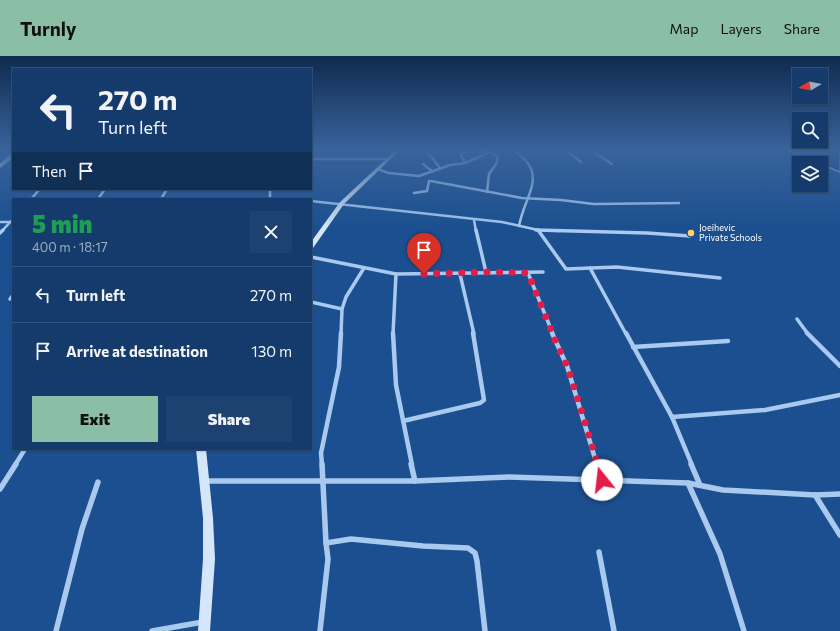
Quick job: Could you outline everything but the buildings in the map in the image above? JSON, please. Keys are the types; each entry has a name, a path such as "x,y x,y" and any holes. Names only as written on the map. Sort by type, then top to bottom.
{"main road":[{"path":"312,246 342,203 370,176"},
{"path":"201,450 208,518 209,559 205,626"}],"street":[{"path":"487,192 489,176"},
{"path":"519,226 522,210 534,182 534,176"},
{"path":"414,193 427,192 429,182 431,181 528,198 594,204 679,203"},
{"path":"32,198 39,190"},
{"path":"312,201 342,203 474,220 502,222 538,230 646,233 690,236"},
{"path":"474,220 486,272"},
{"path":"0,222 12,221"},
{"path":"0,233 12,221"},
{"path":"538,230 564,268 570,270 617,267 720,278"},
{"path":"312,257 396,274 543,272"},
{"path":"320,631 328,559 324,532 324,481 321,453 339,367 343,321 342,309 346,297 364,268"},
{"path":"590,268 672,417 700,484"},
{"path":"528,273 567,366 602,480"},
{"path":"396,274 393,312 393,349 396,384 415,481"},
{"path":"403,421 480,403 484,400 476,345 460,274"},
{"path":"312,302 342,309"},
{"path":"797,320 809,335 840,366"},
{"path":"633,347 728,341"},
{"path":"672,417 765,410 840,395"},
{"path":"0,489 24,450"},
{"path":"204,481 415,481 508,477 688,482 723,490 815,495 840,494"},
{"path":"56,631 82,529 98,482"},
{"path":"688,482 720,554 744,631"},
{"path":"815,495 840,535"},
{"path":"326,543 351,539 423,546 468,548 475,552 477,561 485,631"},
{"path":"599,552 614,631"},
{"path":"152,631 205,626"}],"place":[{"name":"Joeihevic Private Schools","path":"691,233"}],"route":[{"path":"424,274 486,272 528,273 567,366 602,480"}]}
